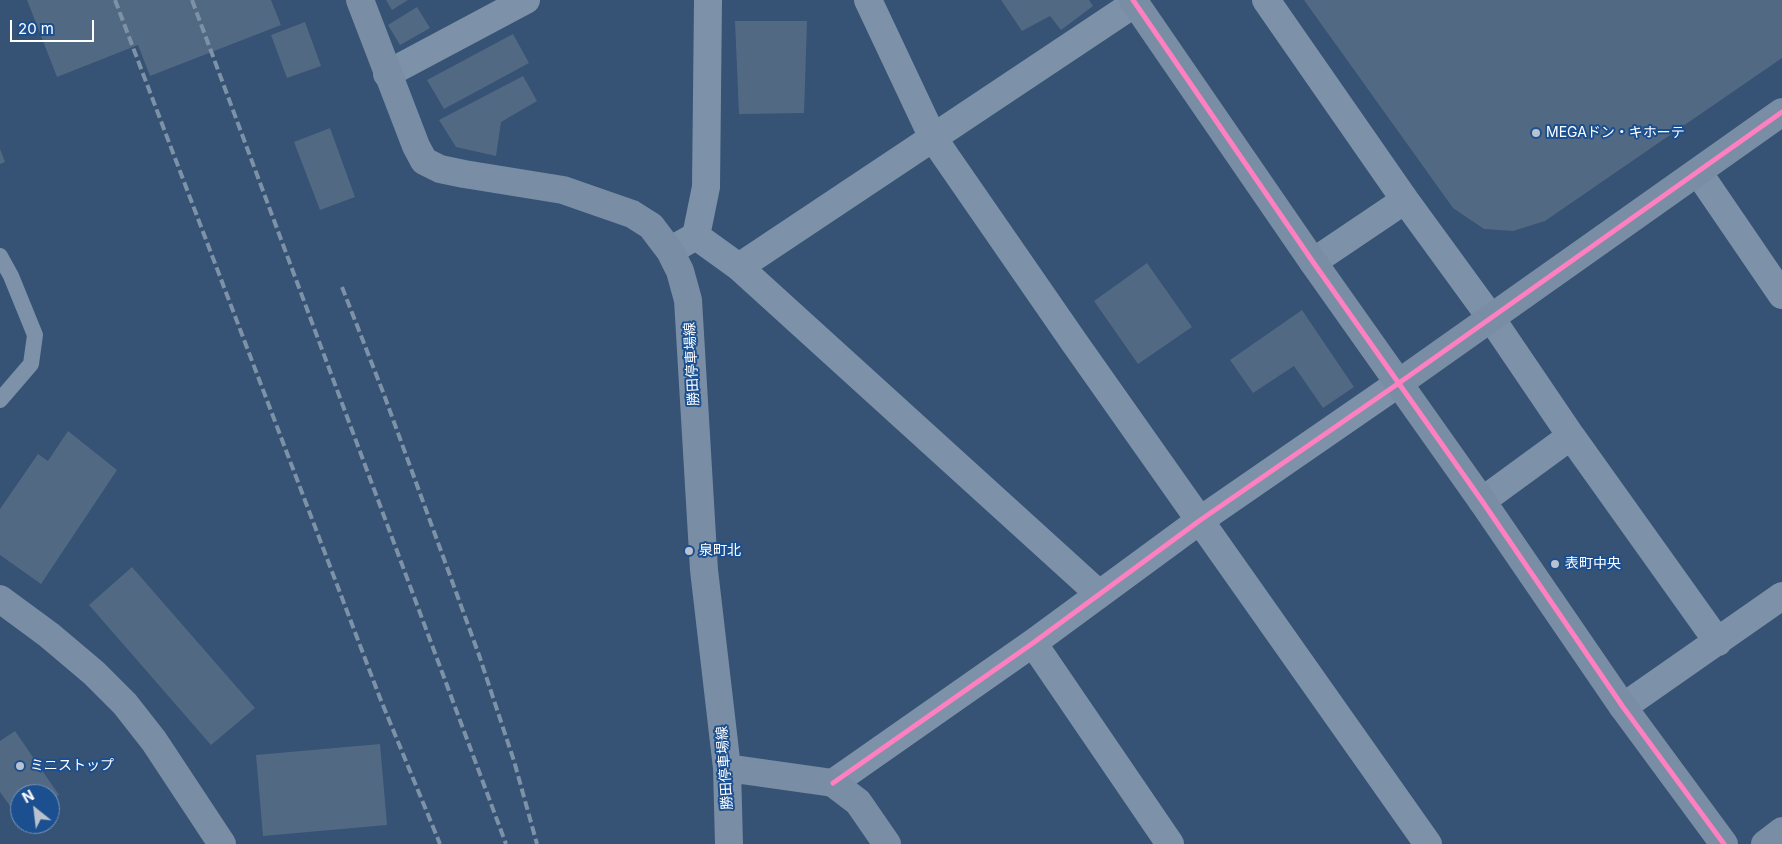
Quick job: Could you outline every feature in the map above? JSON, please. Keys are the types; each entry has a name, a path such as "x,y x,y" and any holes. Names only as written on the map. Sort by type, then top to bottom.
{"street":[{"name":"勝田停車場線","path":"360,0 387,74 424,161 440,169 563,190 632,214 651,226 670,251 680,271 688,300 704,570 728,768 728,844"},
{"path":"387,74 526,0"},
{"path":"670,251 696,236 706,187 708,0"},
{"path":"868,0 933,138 1199,521 1428,844"},
{"path":"1266,0 1405,200 1491,318 1571,436 1718,642"},
{"path":"739,267 1134,2 1313,262 1482,501 1623,708 1724,844"},
{"path":"833,783 1033,643 1199,521 1399,383 1782,112"},
{"path":"1698,172 1782,295"},
{"path":"1313,262 1405,200"},
{"path":"696,236 739,267 1098,594"},
{"path":"1482,501 1571,436"},
{"path":"1623,708 1782,596"},
{"path":"0,599 49,635 94,673 125,704 154,741 222,844"},
{"path":"1033,643 1170,844"},
{"path":"728,768 833,783 858,802 887,844"},
{"path":"1764,844 1782,831"}],"lane":[{"path":"0,256 11,276 35,335 31,364 0,400"}],"building":[{"path":"27,0 271,0 281,25 150,76 138,45 57,77"},
{"path":"386,0 408,0 392,10"},
{"path":"1001,0 1089,0 1093,6 1061,30 1050,16 1022,31"},
{"name":"MEGAドン・キホーテ","path":"1304,0 1782,0 1782,58 1545,221 1513,231 1484,229 1453,208"},
{"path":"417,7 430,28 400,45 388,25"},
{"path":"735,21 807,21 804,113 739,114"},
{"path":"305,22 321,66 287,78 271,35"},
{"path":"513,34 529,63 444,109 427,80"},
{"path":"523,76 537,101 501,122 496,156 456,147 439,120"},
{"path":"330,128 355,197 320,210 294,142"},
{"path":"0,149 5,162 0,164"},
{"path":"1147,263 1192,327 1138,364 1094,301"},
{"path":"1302,310 1354,387 1323,408 1294,366 1253,393 1230,360"},
{"path":"68,431 117,470 41,584 0,555 0,509 38,454 48,461"},
{"path":"132,567 255,708 211,745 89,605"},
{"name":"ミニストップ","path":"15,731 51,784 10,784 10,806 0,792 0,741"},
{"path":"380,744 387,825 263,836 256,755"}],"railway":[{"path":"115,0 380,698 440,844"},
{"path":"192,0 506,844"},
{"path":"342,287 383,392 479,655 514,761 537,844"}],"cycle path":[{"path":"1133,0 1623,707 1724,844"},
{"path":"833,783 1033,643 1199,521 1399,383 1782,112"}],"place":[{"name":"MEGAドン・キホーテ","path":"1536,133"},
{"name":"泉町北","path":"689,551"},
{"name":"表町中央","path":"1555,564"},
{"name":"ミニストップ","path":"20,766"}]}
